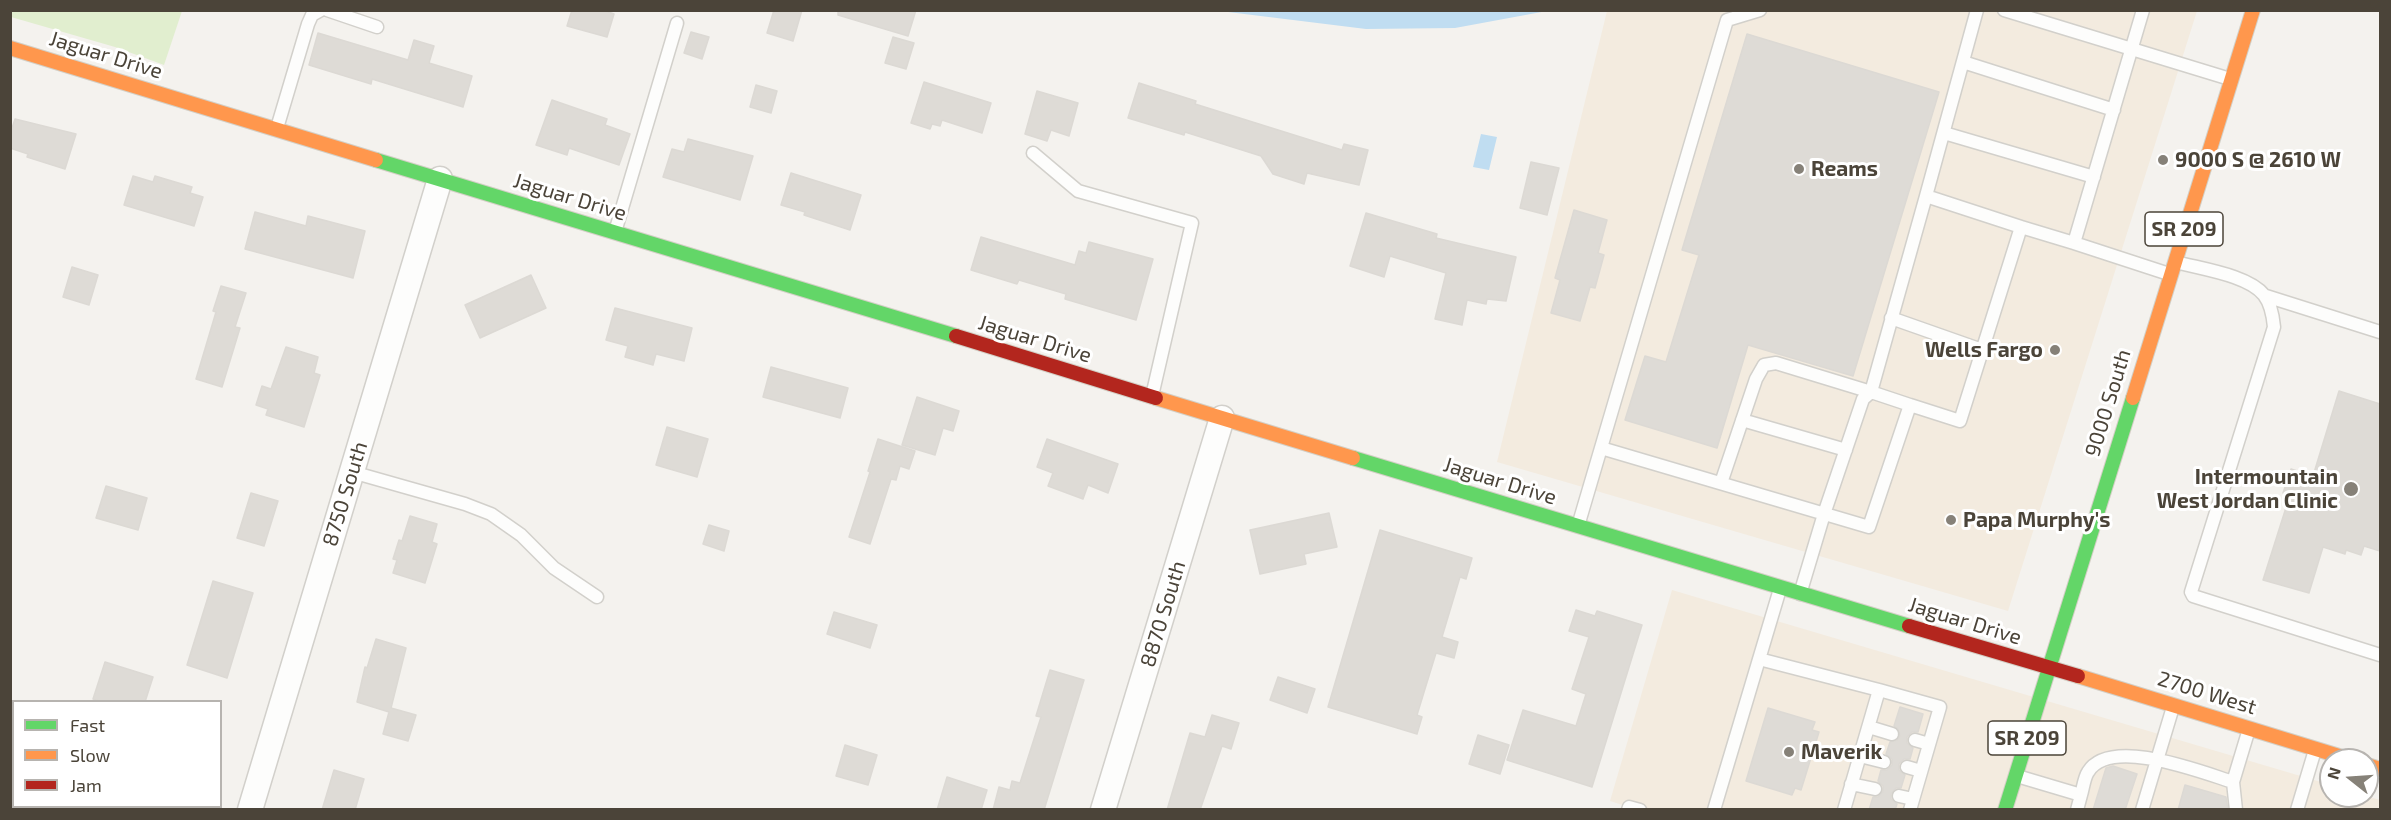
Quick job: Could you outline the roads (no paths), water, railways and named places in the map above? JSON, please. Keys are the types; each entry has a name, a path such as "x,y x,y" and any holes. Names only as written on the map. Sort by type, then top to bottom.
{"main road":[{"name":"9000 South","path":"2005,810 2253,10"},
{"name":"Jaguar Drive","path":"10,48 1151,397 2048,668"},
{"name":"2700 West","path":"2048,668 2319,749"}],"street":[{"name":"8750 South","path":"250,810 440,179"},
{"name":"8870 South","path":"1103,810 1222,418"}],"lane":[{"path":"276,129 308,24 312,15 321,10"},
{"path":"327,10 377,27"},
{"path":"1578,526 1726,20 1760,10"},
{"path":"1800,594 1863,399 1871,392 1977,10"},
{"path":"2004,10 2231,80"},
{"path":"2074,243 2143,10"},
{"path":"615,233 677,23"},
{"path":"1963,62 2114,110"},
{"path":"1944,132 2094,177"},
{"path":"1033,153 1078,191 1192,223 1151,397"},
{"path":"1926,196 2074,243 2172,268 2243,281 2266,296 2380,332"},
{"path":"1721,483 1756,379 1764,365 1776,363 1960,421 2021,227"},
{"path":"2266,296 2273,317 2272,336 2191,592 2193,596 2380,655"},
{"path":"1892,318 1982,350"},
{"path":"1601,448 1869,527 1910,405"},
{"path":"1742,420 1846,450"},
{"path":"352,472 465,504 491,514 521,535 554,568 597,597"},
{"path":"1714,810 1781,588"},
{"path":"1759,659 1940,707 1911,804 1899,795"},
{"path":"1844,809 1879,690"},
{"path":"2142,810 2174,705"},
{"path":"1869,727 1892,734"},
{"path":"2236,810 2234,782 2250,728"},
{"path":"1915,740 1929,744"},
{"path":"2297,810 2315,748"},
{"path":"1860,756 1884,762"},
{"path":"2077,810 2088,772 2109,757 2157,758 2234,782"},
{"path":"1907,767 1921,771"},
{"path":"2015,775 2081,795"},
{"path":"1851,784 1875,789"},
{"path":"1628,810 1629,807 1640,810"}],"water":[{"path":"1547,10 1455,28 1366,29 1220,11"},
{"path":"1481,134 1497,137 1489,170 1473,167"}],"place":[{"name":"9000 S @ 2610 W","path":"2163,160"},
{"name":"Reams","path":"1799,169"},
{"name":"Wells Fargo","path":"2055,350"},
{"name":"Intermountain West Jordan Clinic","path":"2351,489"},
{"name":"Papa Murphy's","path":"1951,520"},
{"name":"Maverik","path":"1789,752"}]}
